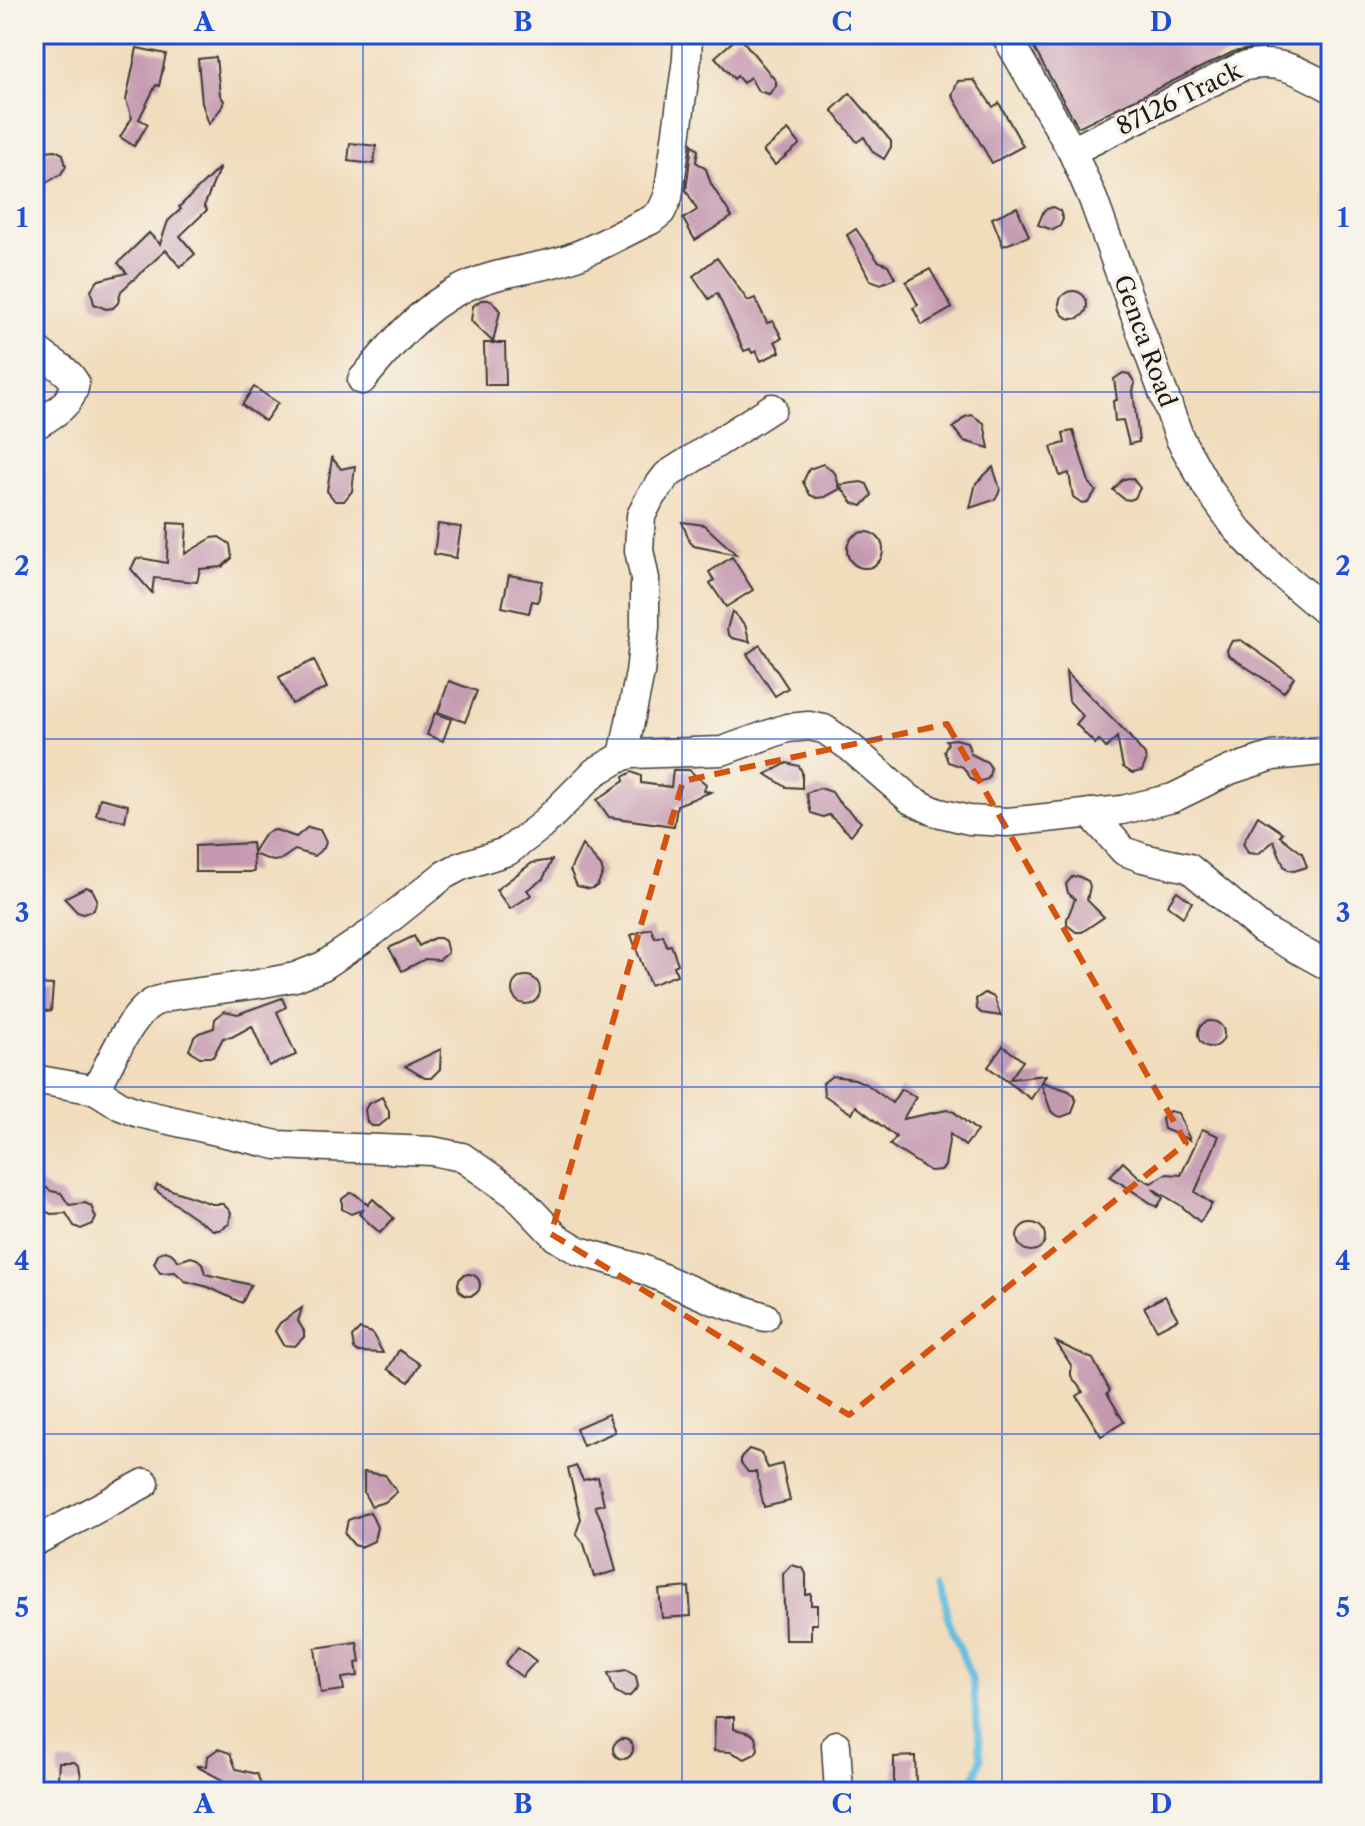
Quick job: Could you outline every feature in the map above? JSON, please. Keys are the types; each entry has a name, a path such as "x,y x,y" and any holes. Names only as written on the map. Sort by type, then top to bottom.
{"street":[{"path":"362,380 399,335 459,289 486,278 566,259 651,220 661,212 668,197 688,34"},
{"name":"Genca Road","path":"1005,34 1072,151 1093,199 1180,439 1207,487 1237,529 1272,566 1331,616"},
{"name":"87126 Track","path":"1072,151 1241,67 1262,62 1287,66 1331,88"},
{"path":"34,347 44,358 67,372 75,383 68,401 34,426"},
{"path":"623,756 640,673 645,627 645,579 639,550 641,516 667,475 772,408"},
{"path":"96,1090 139,1015 151,1004 170,996 295,977 323,966 373,932 444,875 461,866 508,851 541,826 595,772 623,756 722,751 787,728 809,726 824,729 850,747 911,800 936,812 969,820 1008,822 1122,810 1173,798 1230,770 1273,756 1331,750"},
{"path":"1090,813 1124,851 1189,868 1263,930 1330,967"},
{"path":"34,1079 96,1090 139,1113 255,1142 432,1151 462,1157 515,1194 556,1237 579,1251 642,1269 713,1300 765,1317"},
{"path":"34,1542 145,1483"},
{"path":"836,1745 839,1792"}],"highlighted area":[{"path":"947,724 1186,1143 849,1415 551,1234 683,781"}],"building":[{"path":"1026,34 1284,34 1261,47 1233,52 1078,127"},
{"path":"739,36 776,81 769,94 758,91 750,77 743,83 737,76 734,79 715,57"},
{"path":"137,48 166,54 159,86 156,85 139,119 148,124 134,146 120,137 132,118 126,100"},
{"path":"216,57 220,95 224,101 209,124 202,103 198,59"},
{"path":"974,80 993,107 999,103 1023,146 992,163 952,95 958,81"},
{"path":"850,93 891,141 884,159 873,152 864,137 857,142 832,110"},
{"path":"788,130 800,144 775,165 763,151"},
{"path":"350,143 376,146 374,164 348,161"},
{"path":"692,144 698,150 696,162 706,169 711,184 732,217 695,240 683,219 697,210 686,190"},
{"path":"55,150 63,154 66,166 61,174 46,183 39,162 46,151"},
{"path":"220,167 204,206 207,210 180,236 195,254 180,267 166,250 121,291 113,308 106,309 94,304 91,291 94,285 99,280 127,273 118,263 149,233 160,244 168,221"},
{"path":"1017,207 1029,236 1003,246 992,218"},
{"path":"1053,207 1060,211 1063,219 1060,226 1053,230 1038,225 1044,210"},
{"path":"856,229 878,261 888,265 895,278 881,284 870,280 847,235"},
{"path":"717,258 748,301 755,298 767,323 773,321 782,338 775,341 780,352 761,361 756,351 744,351 717,293 709,299 693,276"},
{"path":"930,269 952,308 922,325 913,308 918,305 906,282"},
{"path":"1073,291 1083,295 1087,305 1083,315 1073,319 1063,315 1059,305 1063,295"},
{"path":"481,300 491,300 500,311 493,342 471,321 473,306"},
{"path":"484,343 505,343 506,385 485,385"},
{"path":"1123,373 1129,374 1135,383 1133,391 1139,442 1129,444 1123,420 1115,421 1113,401 1117,400 1114,379"},
{"path":"254,387 278,403 265,421 242,405"},
{"path":"972,415 984,423 989,448 964,441 953,428"},
{"path":"1073,431 1089,482 1096,491 1088,502 1082,503 1073,497 1069,473 1060,476 1051,447 1065,443 1063,433"},
{"path":"332,458 341,469 355,466 352,491 344,501 335,501 327,491"},
{"path":"823,464 835,473 840,489 817,498 810,495 803,482 809,469"},
{"path":"993,467 1000,489 998,495 994,500 970,508 976,483"},
{"path":"1128,478 1133,479 1140,488 1135,498 1130,500 1113,490"},
{"path":"867,484 872,495 862,506 853,503 839,485"},
{"path":"682,522 704,525 737,555 694,546"},
{"path":"168,523 187,524 185,554 219,537 230,544 232,558 222,567 200,569 197,582 154,578 152,593 131,569 136,559 141,558 167,563"},
{"path":"438,524 461,527 456,558 434,554"},
{"path":"865,532 878,537 883,550 878,563 865,568 852,563 847,550 852,537"},
{"path":"732,557 753,590 726,607 710,583 714,580 709,572"},
{"path":"509,575 542,581 538,602 532,601 529,613 502,607"},
{"path":"732,611 745,625 750,642 728,634"},
{"path":"1241,640 1294,677 1284,692 1228,655 1232,641"},
{"path":"760,645 788,688 775,696 747,654"},
{"path":"314,660 327,688 292,704 279,677"},
{"path":"1066,672 1145,755 1142,771 1132,773 1123,767 1117,737 1106,748 1099,740 1095,744 1076,724 1083,716 1069,701"},
{"path":"449,681 477,691 465,722 438,712"},
{"path":"435,713 451,719 443,741 427,735"},
{"path":"946,740 967,742 971,754 987,762 991,768 988,779 972,780 963,767 948,762 944,751 948,743"},
{"path":"787,763 799,766 802,788 786,787 766,774"},
{"path":"673,770 689,770 706,784 704,791 711,792 677,805 674,826 609,817 597,800 632,772 641,776 641,783 671,787"},
{"path":"820,788 832,792 861,822 851,835 829,815 823,817 811,813 806,793"},
{"path":"100,798 128,805 125,821 96,815"},
{"path":"1258,816 1283,833 1280,836 1302,853 1307,867 1288,870 1274,841 1258,854 1248,853 1243,843"},
{"path":"308,827 320,830 326,842 314,856 295,850 273,861 253,854 254,872 195,872 195,846 252,843 253,852 270,831 296,837"},
{"path":"582,845 601,866 603,873 597,886 590,889 577,886 570,870"},
{"path":"552,860 543,879 527,890 531,895 510,909 496,890 532,863"},
{"path":"1078,876 1088,881 1087,900 1104,917 1082,932 1076,932 1067,925 1075,899 1068,893 1066,884 1072,877"},
{"path":"86,887 92,889 97,899 94,910 83,914 64,898"},
{"path":"1177,891 1192,902 1183,917 1167,905"},
{"path":"651,928 655,938 663,935 667,946 671,945 678,964 674,966 677,975 650,985 631,935"},
{"path":"414,936 419,946 440,938 445,941 448,953 439,960 425,959 402,971 389,948"},
{"path":"526,976 536,980 540,990 536,1000 526,1004 516,1000 512,990 516,980"},
{"path":"34,984 53,985 51,1011 34,1010"},
{"path":"985,993 994,997 1001,1016 981,1013 977,1009 976,999"},
{"path":"282,998 286,1007 277,1012 296,1055 269,1066 252,1026 232,1037 223,1038 213,1057 200,1057 189,1050 194,1037 214,1028 215,1019 224,1011 238,1014"},
{"path":"1211,1021 1220,1025 1224,1034 1220,1043 1211,1047 1202,1043 1198,1034 1202,1025"},
{"path":"1003,1046 1023,1061 1010,1079 1046,1075 1042,1082 1074,1095 1076,1101 1072,1113 1061,1117 1055,1115 1041,1083 1031,1099 988,1067"},
{"path":"441,1049 440,1069 431,1078 425,1078 405,1066"},
{"path":"832,1076 855,1079 892,1103 901,1089 916,1097 903,1119 947,1110 977,1131 965,1146 950,1134 945,1166 941,1170 930,1171 890,1145 896,1137 856,1106 852,1114 824,1095 823,1083"},
{"path":"382,1097 389,1118 379,1126 372,1126 367,1122 365,1110 368,1104"},
{"path":"1169,1111 1178,1113 1190,1140 1164,1129 1162,1119"},
{"path":"1202,1129 1219,1136 1195,1192 1212,1204 1200,1222 1152,1188 1163,1198 1157,1207 1110,1176 1123,1162 1151,1183 1166,1174 1181,1175"},
{"path":"34,1179 51,1191 61,1193 69,1205 85,1203 91,1206 96,1218 93,1224 81,1229 74,1226 66,1213 51,1214 45,1211 34,1193"},
{"path":"157,1185 212,1204 223,1204 231,1212 229,1224 213,1230 155,1190"},
{"path":"350,1193 368,1205 373,1199 394,1218 380,1233 359,1214 364,1209 351,1214 342,1209 342,1199"},
{"path":"1031,1223 1041,1227 1045,1237 1041,1247 1031,1251 1021,1247 1017,1237 1021,1227"},
{"path":"165,1251 179,1261 191,1257 197,1259 202,1263 205,1274 251,1285 242,1303 208,1287 185,1281 175,1272 160,1273 154,1263 159,1253"},
{"path":"469,1274 477,1277 480,1285 477,1293 469,1296 461,1293 458,1285 461,1277"},
{"path":"1165,1296 1178,1319 1157,1330 1144,1307"},
{"path":"302,1308 298,1321 304,1337 295,1346 283,1345 275,1331 280,1323"},
{"path":"360,1329 372,1333 383,1353 354,1349 352,1337"},
{"path":"1056,1342 1093,1359 1110,1391 1107,1393 1124,1422 1101,1436 1077,1396 1083,1392 1071,1376 1071,1365"},
{"path":"399,1350 420,1364 409,1382 388,1369"},
{"path":"608,1414 615,1432 583,1446 576,1428"},
{"path":"749,1449 761,1453 768,1468 782,1464 790,1501 764,1507 756,1472 748,1472 741,1463 741,1457"},
{"path":"576,1466 583,1480 598,1477 604,1504 595,1506 605,1528 616,1571 594,1577 584,1544 576,1533 581,1519 568,1469"},
{"path":"364,1472 385,1475 397,1492 385,1502 371,1506 364,1493"},
{"path":"370,1512 377,1527 374,1541 361,1547 354,1545 345,1534 348,1520"},
{"path":"791,1565 803,1568 806,1595 811,1594 811,1605 817,1605 817,1624 811,1624 811,1640 785,1640 783,1574"},
{"path":"689,1587 691,1616 662,1618 659,1590"},
{"path":"357,1642 360,1662 356,1663 358,1676 342,1678 344,1690 321,1693 315,1648"},
{"path":"518,1647 536,1661 522,1677 505,1664"},
{"path":"626,1670 636,1676 638,1687 625,1697 615,1691 608,1673"},
{"path":"715,1717 734,1717 734,1729 755,1737 758,1749 755,1754 745,1759 731,1752 714,1751"},
{"path":"623,1739 630,1742 633,1749 630,1756 623,1759 616,1756 613,1749 616,1742"},
{"path":"218,1749 230,1753 236,1769 257,1774 264,1792 245,1792 196,1766 207,1766 208,1756"},
{"path":"915,1756 916,1785 894,1786 894,1757"},
{"path":"59,1762 74,1762 79,1766 81,1777 78,1782 66,1785 61,1781 58,1776"}],"waterway":[{"path":"941,1578 948,1619 972,1679 981,1759 969,1792"}]}
